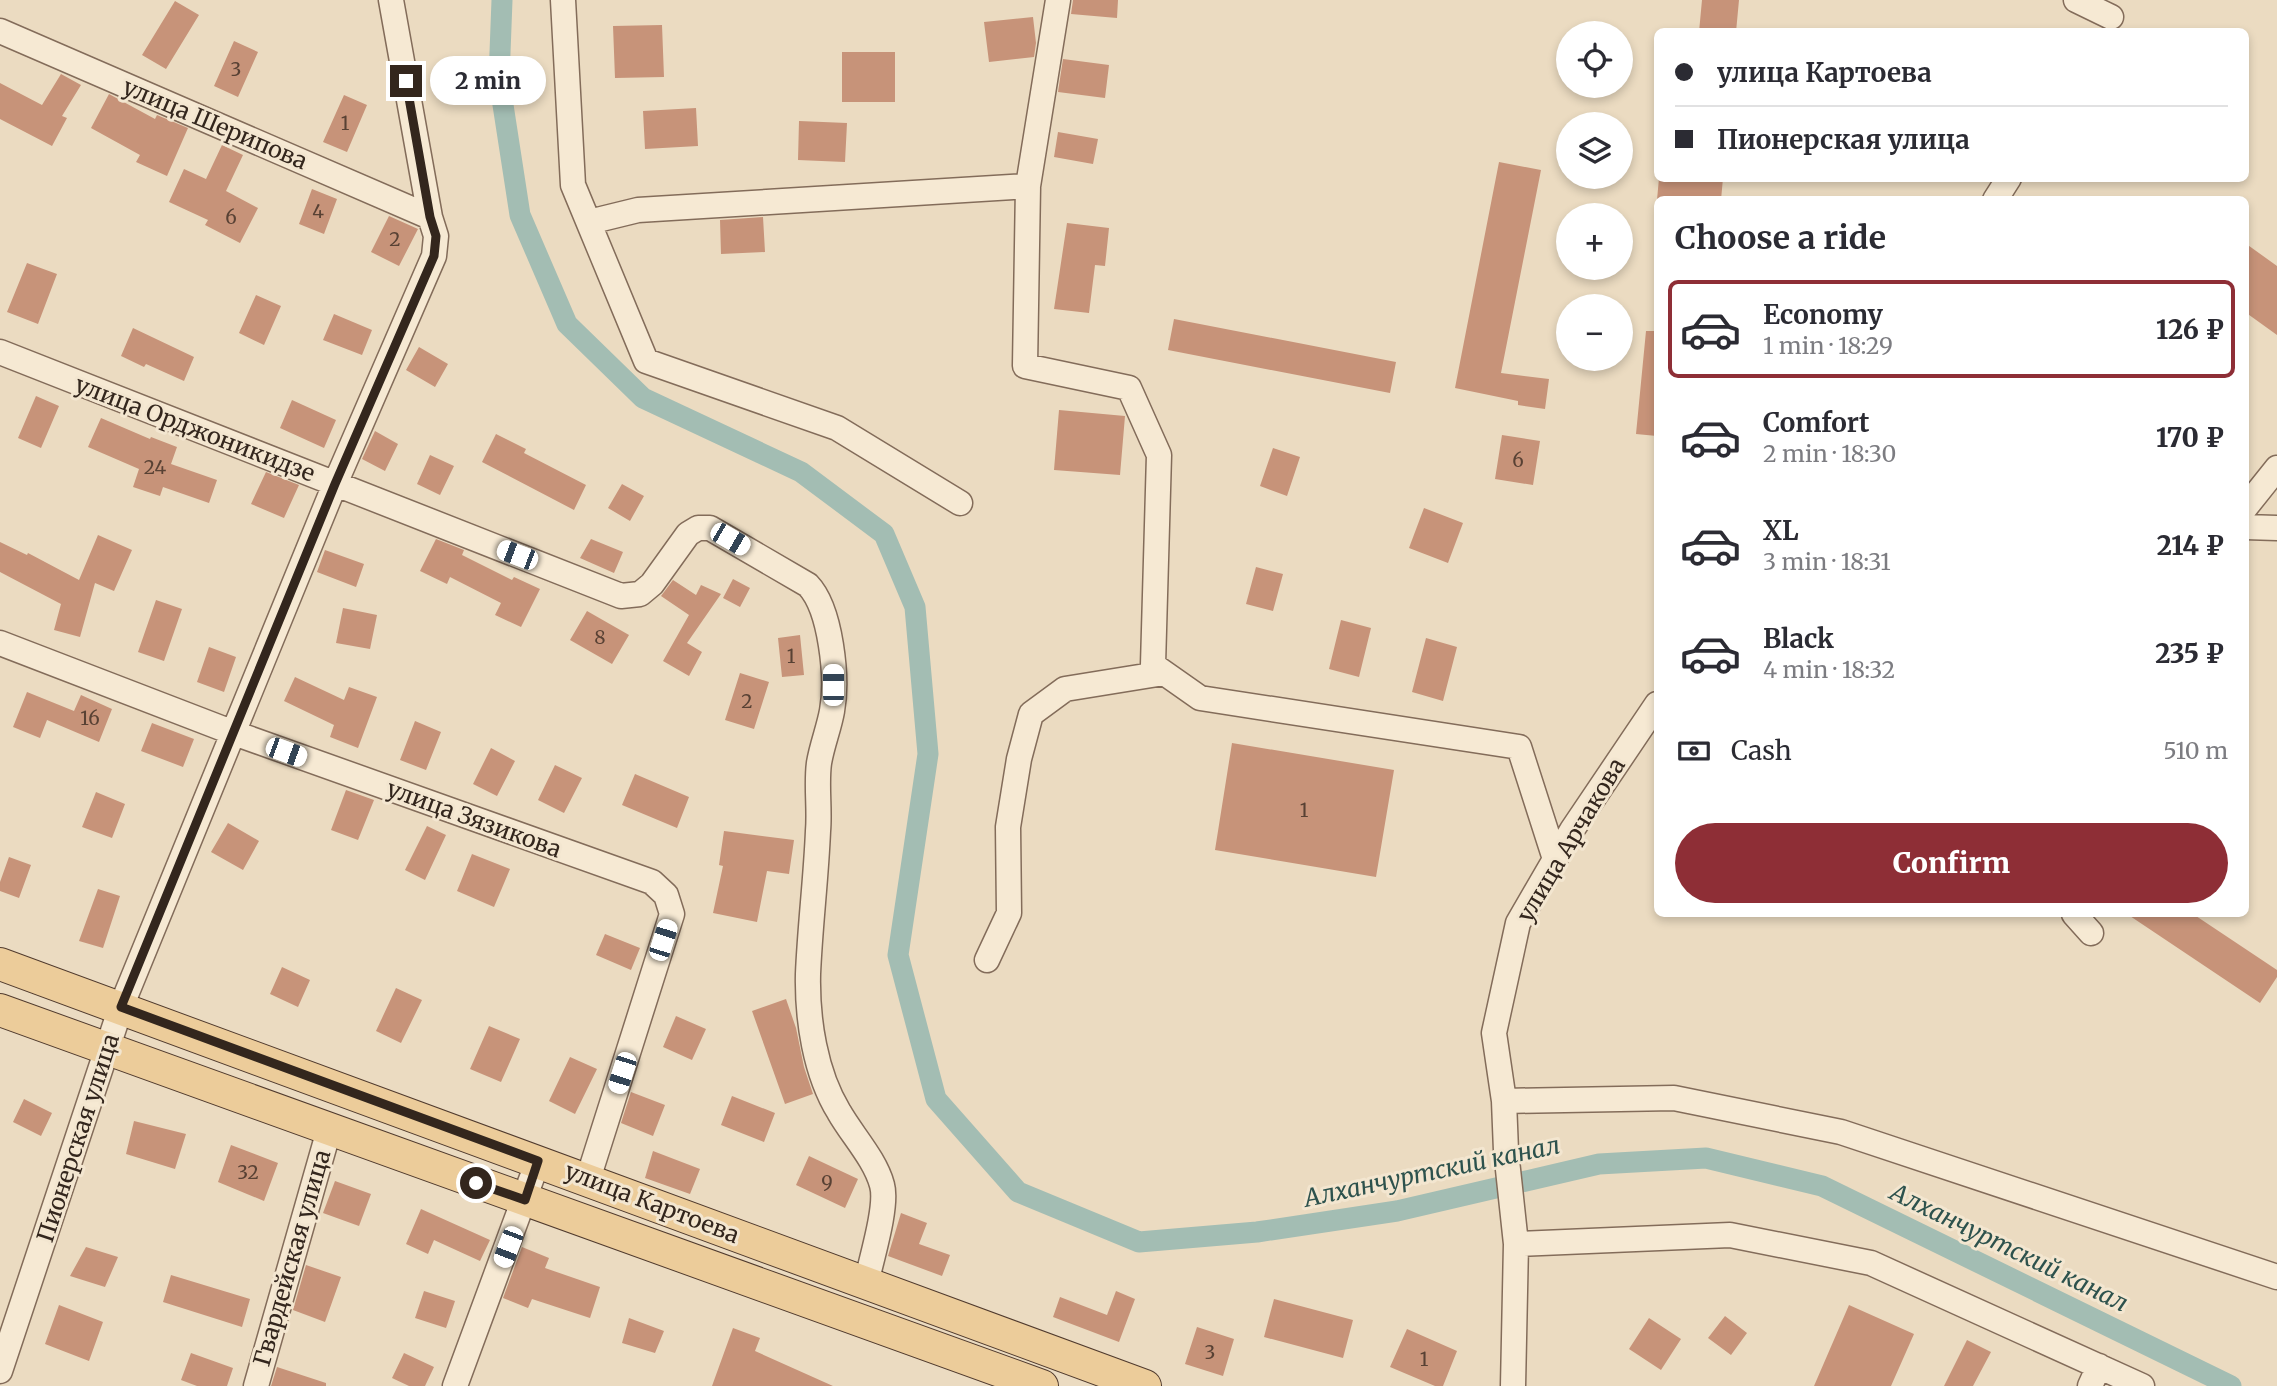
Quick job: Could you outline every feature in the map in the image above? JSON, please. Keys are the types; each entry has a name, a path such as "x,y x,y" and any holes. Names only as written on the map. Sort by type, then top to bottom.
{"main road":[{"name":"улица Картоева","path":"0,964 1145,1386"},
{"name":"улица Картоева","path":"0,1010 1042,1386"}],"street":[{"name":"Пионерская улица","path":"1,1364 121,1007 335,484 434,256 436,236 430,217 391,0"},
{"path":"563,0 573,185 646,361 837,428 960,503"},
{"path":"1058,0 1028,186 1025,366 1129,388 1159,456 1153,665 1200,698 1519,747 1555,859"},
{"path":"2076,0 2111,16"},
{"name":"улица Шерипова","path":"0,32 430,217"},
{"path":"589,222 638,210 1028,186"},
{"name":"улица Орджоникидзе","path":"0,352 621,596 640,594 652,584 688,534 698,527 710,528 808,585 817,594 833,661 833,709 819,763 818,829 808,977 813,1034 821,1071 837,1109 876,1170 883,1186 883,1203 866,1284"},
{"path":"2249,503 2277,468"},
{"path":"2249,527 2277,528"},
{"name":"улица Зязикова","path":"0,643 234,733 652,883 666,895 672,914 588,1180"},
{"path":"987,960 1009,913 1008,827 1019,759 1031,714 1065,689 1164,673"},
{"name":"улица Арчакова","path":"1516,1244 1506,1151 1504,1101 1494,1033 1518,922 1572,830 1654,708"},
{"path":"2077,917 2091,933"},
{"path":"1504,1101 1674,1098 1841,1132 2277,1277"},
{"name":"Гвардейская улица","path":"256,1386 329,1130"},
{"path":"455,1386 538,1161"},
{"path":"1513,1386 1516,1244 1730,1235 1871,1263 2095,1376 2142,1386"}],"building":[{"path":"1073,0 1118,0 1117,18 1071,14"},
{"path":"1702,0 1739,0 1736,28 1699,28"},
{"path":"175,1 199,15 166,69 142,55"},
{"path":"1033,17 1036,43 1034,57 989,62 984,22"},
{"path":"662,25 664,77 615,78 613,26"},
{"path":"234,41 258,52 238,97 214,86"},
{"path":"842,52 895,52 895,102 842,102"},
{"path":"1063,59 1109,65 1105,98 1058,92"},
{"path":"61,74 81,85 62,116 67,118 52,146 0,119 0,83 42,105"},
{"path":"109,94 155,119 157,115 188,128 167,176 136,162 140,155 91,128"},
{"path":"344,95 367,105 347,152 323,142"},
{"path":"696,108 698,146 645,149 643,111"},
{"path":"799,121 847,123 845,162 798,160"},
{"path":"1058,132 1098,139 1093,164 1054,157"},
{"path":"222,145 243,155 226,191 258,208 240,243 205,225 208,220 169,202 184,169 206,179"},
{"path":"1499,162 1541,170 1501,373 1549,379 1545,409 1518,405 1518,401 1455,388"},
{"path":"1659,182 1723,182 1721,196 1657,196"},
{"path":"312,189 337,199 324,234 299,224"},
{"path":"389,216 418,229 399,266 371,252"},
{"path":"763,217 765,252 721,254 720,220"},
{"path":"1067,223 1109,228 1105,266 1095,265 1089,313 1054,309"},
{"path":"2249,246 2277,266 2277,335 2249,315"},
{"path":"27,263 57,274 38,324 7,312"},
{"path":"256,295 281,306 264,345 239,333"},
{"path":"334,314 372,330 362,355 323,340"},
{"path":"1174,319 1396,362 1390,393 1168,350"},
{"path":"133,328 194,357 184,381 121,356"},
{"path":"1646,331 1654,331 1654,436 1636,434"},
{"path":"419,347 448,364 435,387 406,370"},
{"path":"36,396 59,406 41,448 18,438"},
{"path":"292,400 336,420 324,448 280,428"},
{"path":"1059,410 1125,416 1120,475 1054,470"},
{"path":"101,418 150,439 151,437 177,447 171,464 217,480 209,503 163,487 160,496 133,487 139,469 88,447"},
{"path":"375,431 398,444 385,471 362,459"},
{"path":"496,434 526,449 524,453 586,485 574,510 482,462"},
{"path":"1502,435 1540,441 1533,485 1495,479"},
{"path":"1273,448 1300,457 1287,496 1260,486"},
{"path":"430,455 454,466 440,495 417,484"},
{"path":"266,472 299,485 284,518 251,504"},
{"path":"622,484 644,496 630,521 608,508"},
{"path":"1424,508 1463,523 1448,563 1409,548"},
{"path":"98,535 132,550 114,591 95,583 80,637 54,630 61,604 0,572 0,542 27,555 28,553 79,580"},
{"path":"436,539 464,550 462,555 512,580 514,577 540,589 521,627 495,615 501,603 450,577 447,584 420,571"},
{"path":"591,539 623,552 614,573 580,558"},
{"path":"325,550 364,564 356,587 317,572"},
{"path":"1256,567 1283,574 1273,611 1246,604"},
{"path":"733,579 750,588 740,607 723,598"},
{"path":"673,580 696,595 701,585 721,594 687,643 702,652 689,676 663,661 689,615 661,596"},
{"path":"156,600 182,609 164,661 138,652"},
{"path":"343,608 377,615 370,649 336,643"},
{"path":"587,611 629,635 612,664 570,640"},
{"path":"1341,620 1371,628 1359,677 1329,669"},
{"path":"800,635 804,675 782,677 778,638"},
{"path":"1426,638 1457,647 1443,701 1412,692"},
{"path":"209,647 236,657 224,692 197,682"},
{"path":"740,673 769,682 754,729 725,720"},
{"path":"295,677 344,700 349,687 377,697 358,748 330,737 334,725 284,701"},
{"path":"27,692 74,711 81,695 112,709 99,742 47,720 40,738 13,727"},
{"path":"415,721 441,732 426,770 400,760"},
{"path":"152,723 194,739 183,767 141,751"},
{"path":"1232,743 1394,770 1376,877 1215,850"},
{"path":"491,748 515,761 497,796 473,784"},
{"path":"555,765 582,778 564,813 538,800"},
{"path":"635,774 689,797 677,828 622,805"},
{"path":"346,790 374,800 358,840 331,830"},
{"path":"96,792 125,804 112,838 82,827"},
{"path":"228,823 259,841 243,870 211,852"},
{"path":"427,826 446,835 425,880 405,870"},
{"path":"724,831 794,840 789,874 767,871 757,922 713,913 723,866 719,865"},
{"path":"472,854 510,869 494,907 457,891"},
{"path":"9,857 31,865 19,898 0,891 0,882"},
{"path":"98,889 120,896 103,948 79,941"},
{"path":"2131,917 2198,917 2277,970 2277,977 2260,1003"},
{"path":"605,934 640,948 631,970 596,955"},
{"path":"282,967 310,980 298,1007 270,994"},
{"path":"396,988 422,1000 401,1043 376,1031"},
{"path":"786,999 813,1094 785,1104 752,1011"},
{"path":"676,1016 706,1029 692,1060 663,1047"},
{"path":"489,1026 520,1039 501,1082 470,1069"},
{"path":"570,1057 597,1069 575,1114 549,1101"},
{"path":"631,1092 665,1105 653,1136 621,1123"},
{"path":"732,1096 775,1113 764,1142 721,1125"},
{"path":"24,1099 52,1113 41,1136 13,1122"},
{"path":"134,1121 186,1134 175,1169 126,1154"},
{"path":"231,1145 278,1163 264,1201 218,1182"},
{"path":"653,1151 700,1169 690,1194 645,1178"},
{"path":"809,1156 858,1179 845,1208 796,1185"},
{"path":"335,1181 371,1194 359,1226 323,1213"},
{"path":"421,1209 490,1240 480,1261 434,1240 428,1254 406,1244"},
{"path":"901,1213 927,1223 919,1244 950,1255 942,1276 888,1256"},
{"path":"86,1247 118,1257 105,1287 70,1276"},
{"path":"522,1247 549,1258 545,1268 600,1287 590,1318 532,1299 528,1308 503,1298"},
{"path":"306,1265 341,1277 325,1322 293,1310"},
{"path":"171,1275 250,1299 242,1327 163,1302"},
{"path":"424,1291 455,1301 446,1328 415,1318"},
{"path":"1116,1291 1135,1299 1119,1342 1053,1317 1060,1297 1107,1315"},
{"path":"1274,1299 1353,1320 1343,1358 1264,1337"},
{"path":"59,1305 103,1322 89,1361 45,1344"},
{"path":"1849,1305 1914,1334 1891,1386 1814,1386"},
{"path":"1725,1316 1747,1333 1731,1355 1708,1338"},
{"path":"629,1318 664,1331 655,1353 622,1343"},
{"path":"1649,1318 1681,1339 1661,1370 1629,1349"},
{"path":"1197,1327 1234,1339 1223,1376 1185,1364"},
{"path":"733,1328 760,1338 755,1351 833,1386 712,1386"},
{"path":"1407,1329 1457,1351 1443,1386 1435,1386 1390,1367"},
{"path":"1967,1340 1991,1352 1973,1386 1944,1386"},
{"path":"191,1353 233,1368 227,1386 197,1386 181,1380"},
{"path":"404,1353 434,1367 425,1386 409,1386 392,1378"},
{"path":"277,1367 326,1383 326,1386 271,1386"}],"waterway":[{"name":"Алханчуртский канал","path":"502,0 499,79 520,215 567,324 643,398 801,472 884,534 915,607 928,754 898,955 936,1099 1018,1192 1139,1242 1257,1232 1397,1211 1599,1164 1706,1158 1822,1186 2231,1386"}],"route":[{"path":"406,81 430,217 436,236 434,256 335,484 121,1007 538,1161 525,1200 476,1183"}]}
